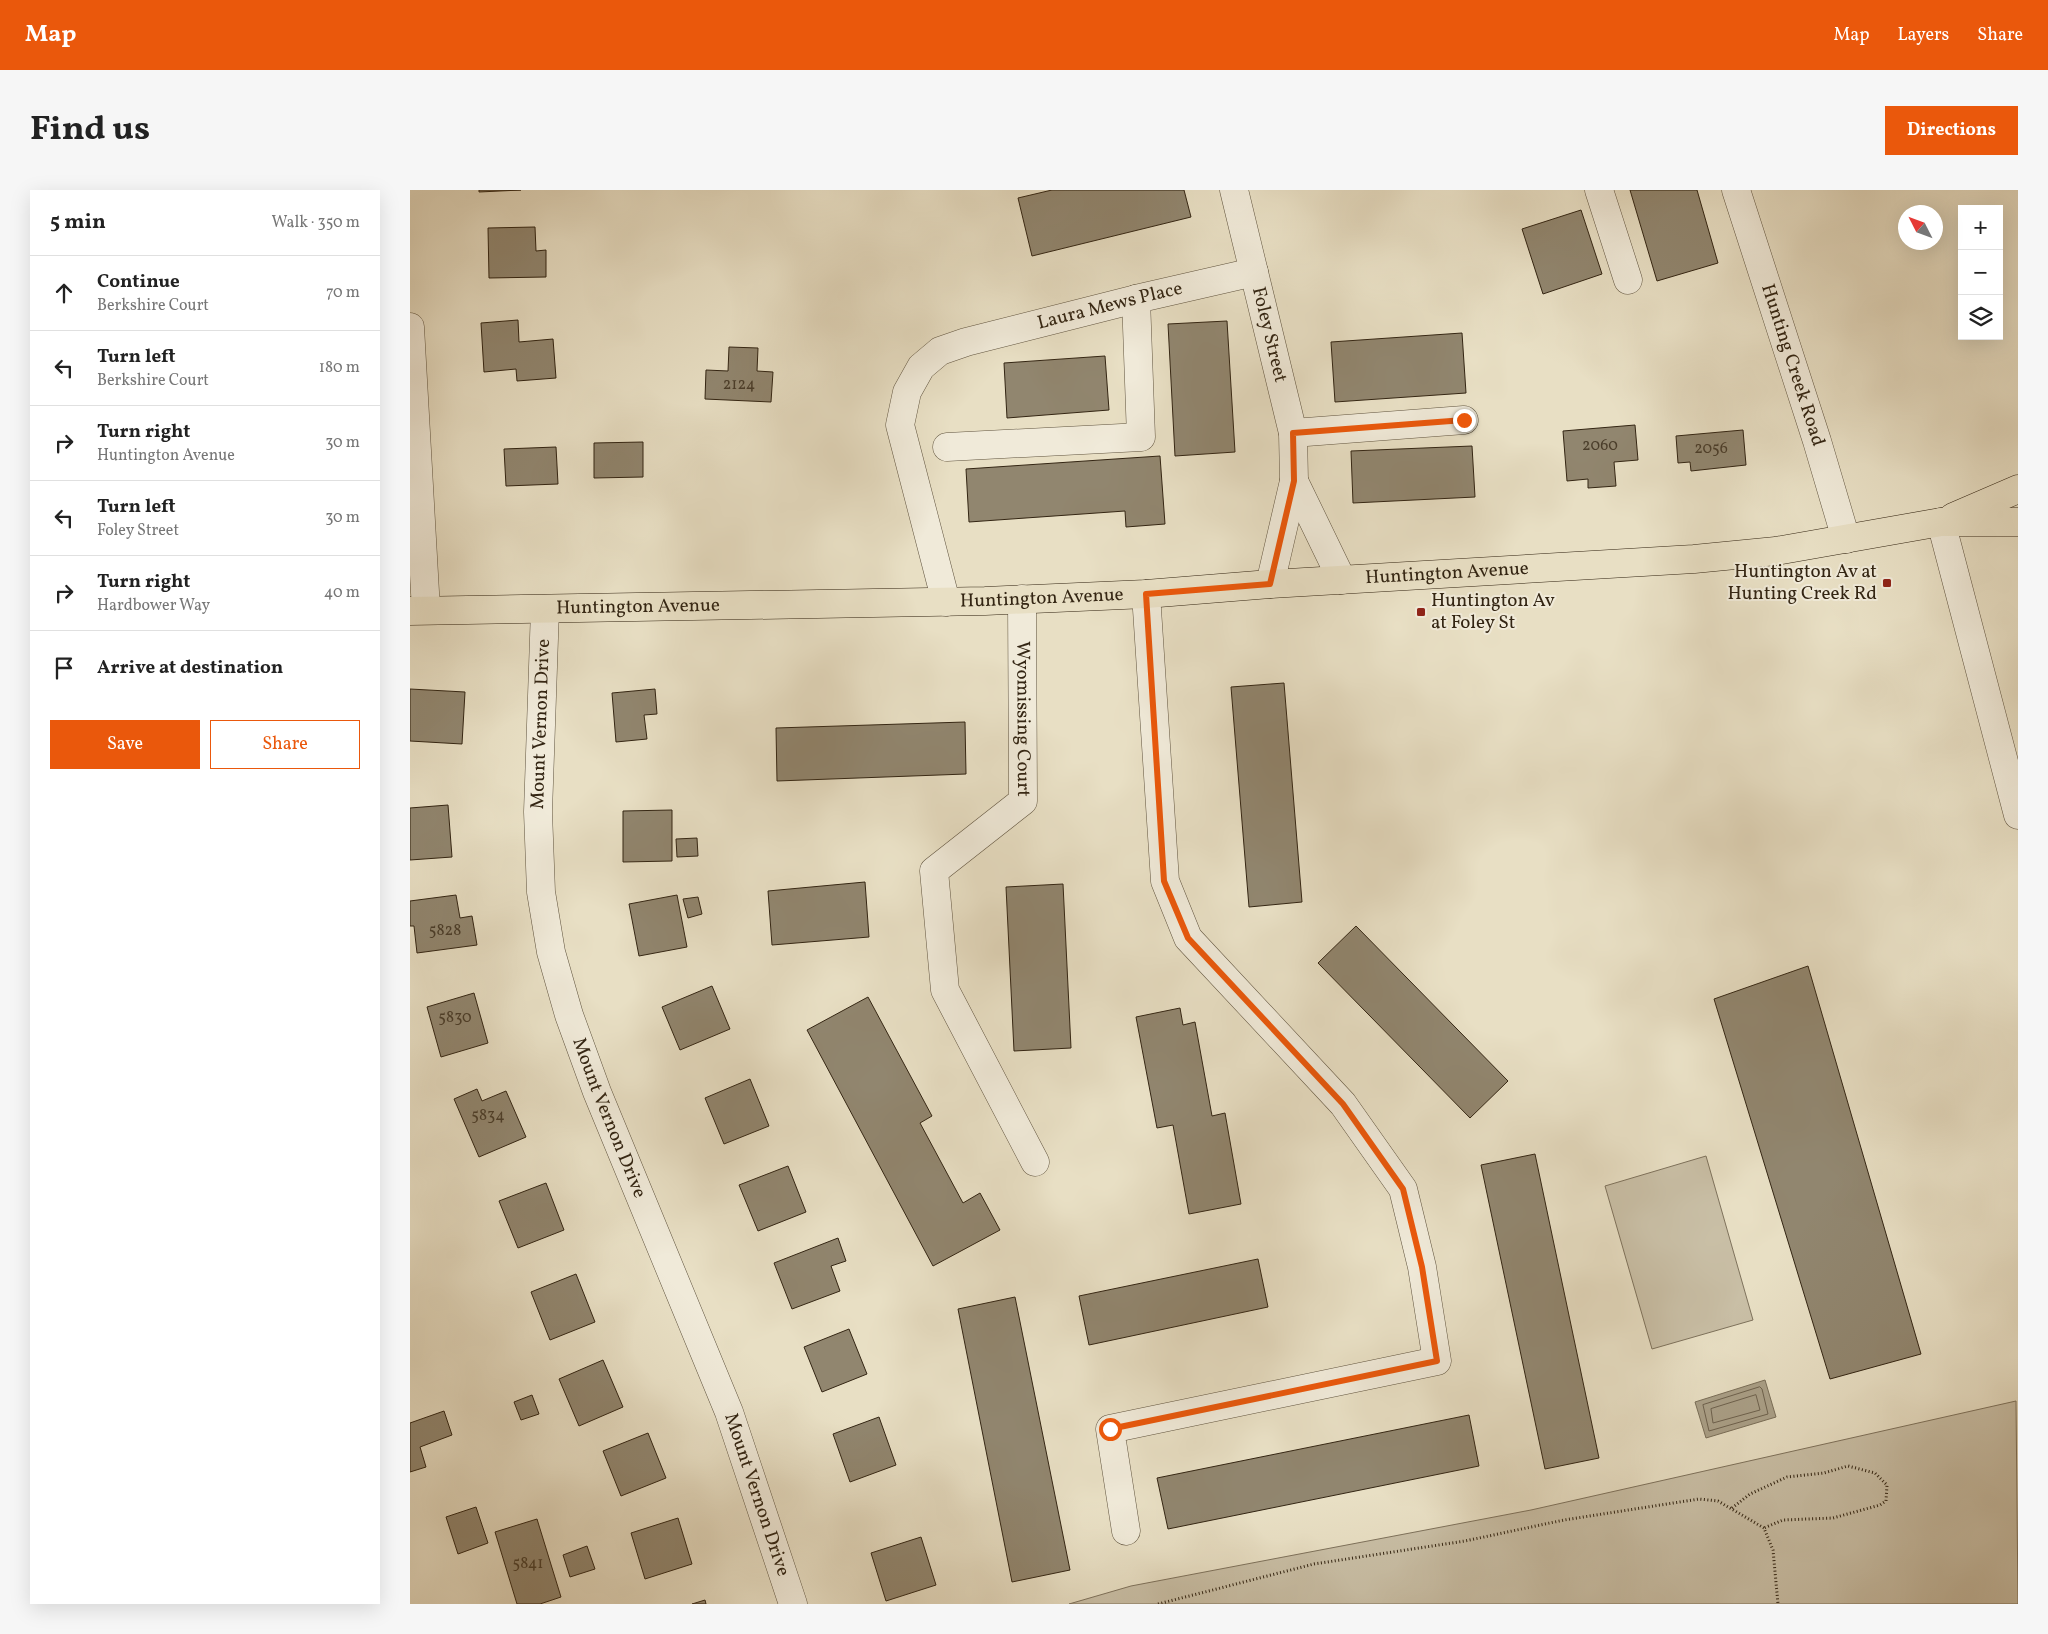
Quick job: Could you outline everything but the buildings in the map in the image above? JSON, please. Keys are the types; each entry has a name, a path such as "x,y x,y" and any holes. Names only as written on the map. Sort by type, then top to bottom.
{"main road":[{"name":"Huntington Avenue","path":"1941,522 2018,490"},
{"name":"Huntington Avenue","path":"418,610 946,602 1146,594 1270,584 1694,559 1776,551 1941,522 2018,522"}],"street":[{"name":"Foley Street","path":"1234,190 1293,433 1294,481 1270,584"},
{"path":"1600,190 1628,280"},
{"name":"Hunting Creek Road","path":"1736,190 1817,441 1846,540"},
{"name":"Laura Mews Place","path":"946,602 900,425 907,392 922,367 940,351 966,342 1136,299 1254,272"},
{"path":"947,447 1141,437 1136,299"},
{"path":"410,327 418,610"},
{"path":"1293,433 1464,420"},
{"name":"Foley Street","path":"1294,481 1342,580"},
{"path":"1941,522 2018,815"},
{"path":"1126,1531 1110,1429 1437,1361 1422,1267 1403,1189 1343,1104 1188,938 1172,903 1164,881 1146,594"},
{"name":"Wyomissing Court","path":"1022,600 1023,801 934,871 945,990 1035,1162"},
{"name":"Mount Vernon Drive","path":"545,609 538,812 541,892 551,952 569,1015 597,1092 729,1412 793,1604"}],"path":[{"path":"1732,1508 1750,1494 1787,1477 1824,1473 1848,1466 1874,1473 1887,1485 1886,1501 1880,1505 1833,1518 1782,1520 1764,1528"},
{"path":"1158,1604 1314,1564 1465,1541 1564,1520 1699,1499 1718,1500 1764,1528 1773,1550 1778,1604"}],"shaded area":[{"path":"1706,1156 1753,1320 1652,1349 1605,1186"},
{"path":"2016,1401 2018,1604 1069,1604 1131,1586 1531,1510"}],"water":[{"path":"1765,1380 1776,1417 1706,1438 1695,1402"}],"place":[{"name":"Huntington Av at Hunting Creek Rd","path":"1887,583"},
{"name":"Huntington Av at Foley St","path":"1421,612"}],"route":[{"path":"1110,1429 1437,1361 1422,1267 1403,1189 1343,1104 1188,938 1175,910 1164,881 1146,594 1270,584 1294,481 1293,433 1464,420"}]}
